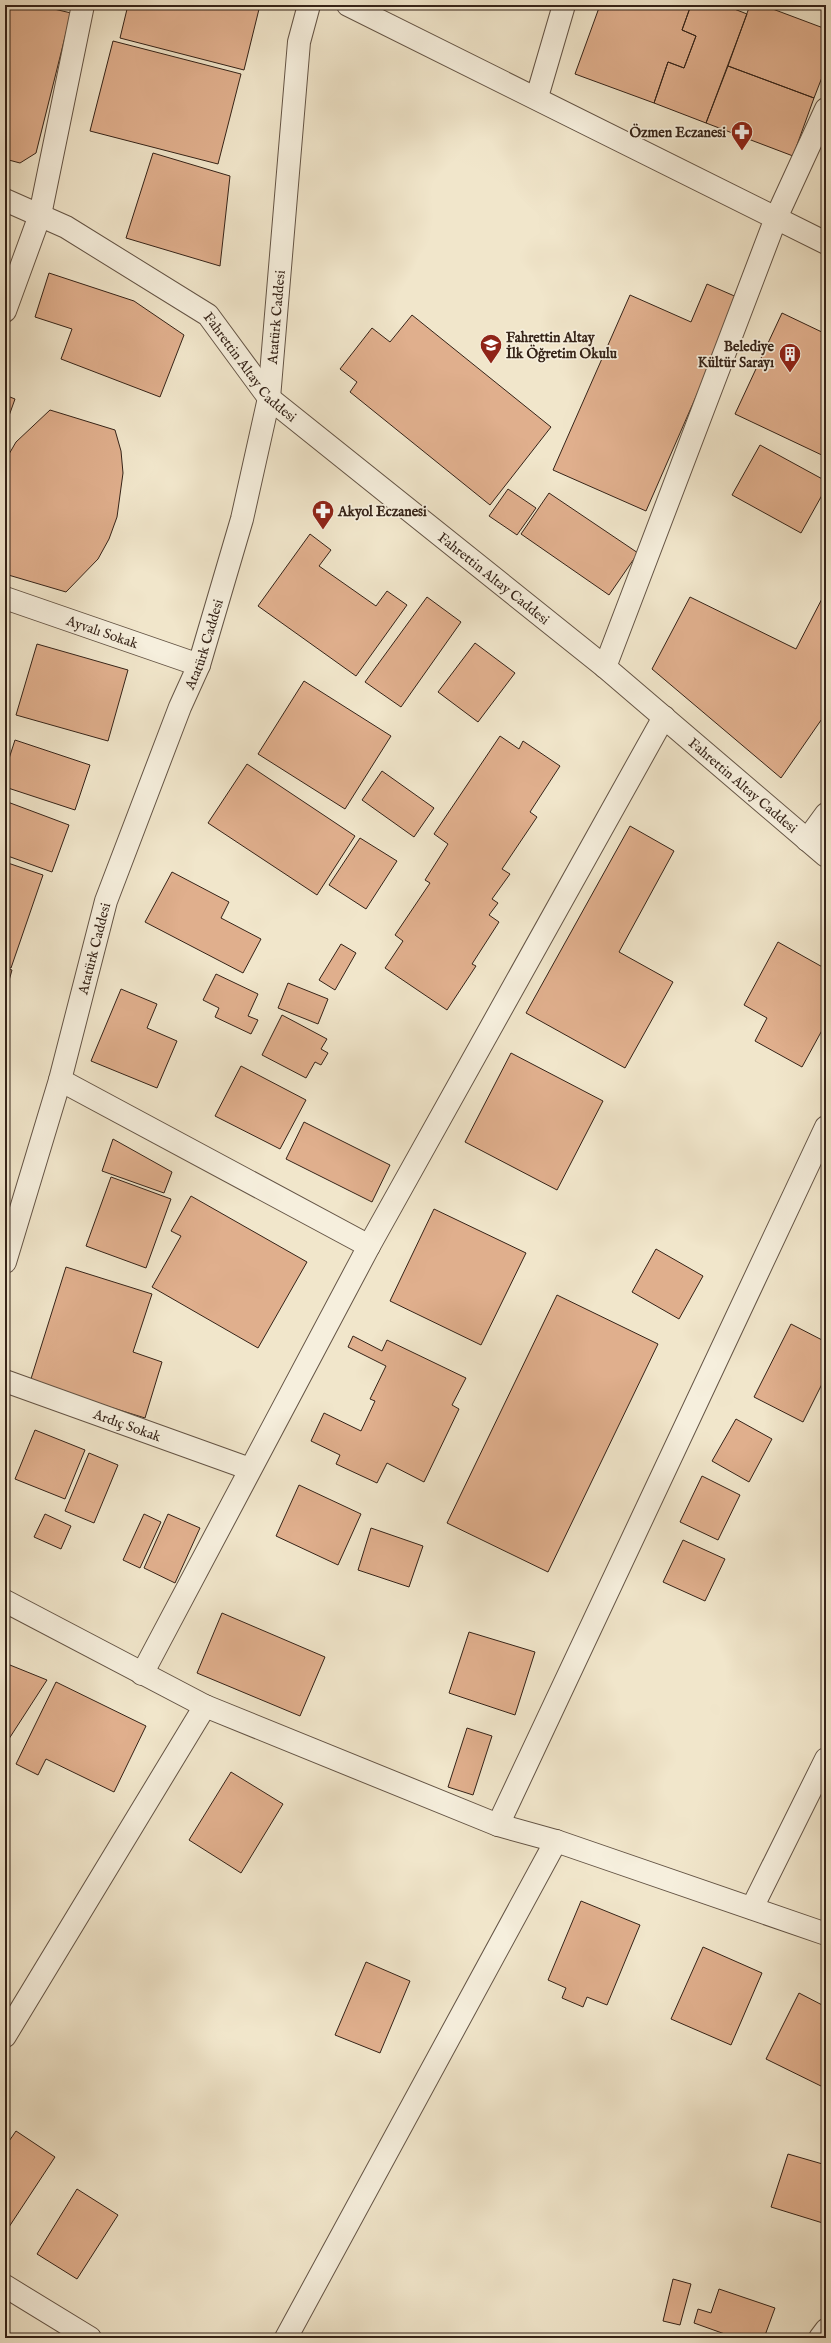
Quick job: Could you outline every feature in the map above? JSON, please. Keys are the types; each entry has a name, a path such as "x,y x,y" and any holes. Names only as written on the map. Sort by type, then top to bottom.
{"street":[{"path":"5,311 40,215 83,5"},
{"name":"Atatürk Caddesi","path":"5,1262 60,1080 106,901 180,707 199,665 242,520 269,398 298,42 309,5"},
{"path":"348,5 537,97 826,243"},
{"path":"537,97 564,5"},
{"path":"605,667 776,218 826,109"},
{"name":"Fahrettin Altay Caddesi","path":"5,200 66,227 208,315 269,398 605,667 826,856"},
{"name":"Ayvalı Sokak","path":"5,598 199,665"},
{"path":"142,1674 369,1246 664,718"},
{"path":"807,840 826,814"},
{"path":"60,1080 369,1246"},
{"path":"498,1825 826,1127"},
{"name":"Ardıç Sokak","path":"5,1381 250,1469"},
{"path":"5,1601 142,1674 206,1706 498,1825 556,1841 826,1934"},
{"path":"5,2036 206,1706"},
{"path":"752,1908 826,1759"},
{"path":"286,2338 556,1841"},
{"path":"5,2286 90,2338"},
{"path":"820,2338 826,2330"}],"building":[{"path":"5,5 37,5 71,13 36,153 20,163 5,159"},
{"path":"128,5 260,5 244,70 120,38"},
{"path":"600,5 691,5 682,30 696,36 684,68 668,62 654,103 575,74"},
{"path":"691,5 724,5 747,14 706,123 654,103 668,62 684,68 696,36 682,30"},
{"path":"750,5 762,5 826,29 826,67 814,98 728,66"},
{"path":"113,41 241,74 218,164 90,131"},
{"path":"728,66 814,98 793,156 706,123"},
{"path":"153,153 230,176 220,266 126,238"},
{"path":"49,273 134,301 184,335 160,397 61,359 72,329 35,317"},
{"path":"707,284 739,298 646,511 553,470 630,295 691,322"},
{"name":"Belediye Kültür Sarayı","path":"782,313 826,334 826,457 735,414"},
{"path":"412,315 551,427 490,505 350,392 357,382 340,369 372,328 390,342"},
{"path":"5,395 15,399 5,427"},
{"path":"50,410 115,430 121,451 123,473 117,517 109,539 98,559 66,592 5,574 5,461 16,442"},
{"path":"760,445 826,481 826,488 801,533 732,495"},
{"path":"508,489 536,508 517,535 489,516"},
{"path":"549,493 638,553 609,595 521,534"},
{"path":"310,534 331,550 319,566 376,606 387,591 407,605 356,676 258,606"},
{"path":"826,591 826,713 781,778 652,669 690,597 796,649"},
{"path":"427,597 461,622 401,707 365,682"},
{"path":"475,643 515,673 478,722 438,692"},
{"path":"37,644 128,670 108,741 16,715"},
{"path":"304,681 391,736 345,809 258,754"},
{"path":"500,736 519,749 523,741 560,766 530,812 537,817 502,869 510,874 492,899 498,903 489,915 499,922 472,964 476,966 447,1010 385,968 403,941 395,935 430,883 425,880 448,844 434,834"},
{"path":"15,740 90,765 75,810 5,787 5,771"},
{"path":"247,764 355,836 317,895 208,823"},
{"path":"382,771 434,808 414,837 362,800"},
{"path":"5,801 69,825 52,872 5,855"},
{"path":"630,826 674,851 619,952 673,982 625,1068 526,1013"},
{"path":"360,838 397,861 366,909 329,885"},
{"path":"5,862 43,875 11,968 5,966"},
{"path":"172,872 229,902 221,918 261,939 243,973 145,922"},
{"path":"778,942 826,969 826,1023 802,1067 755,1041 767,1018 744,1005"},
{"path":"341,944 356,953 335,990 319,980"},
{"path":"5,968 12,970 5,995"},
{"path":"216,974 258,994 248,1016 258,1020 251,1034 215,1017 219,1008 203,1000"},
{"path":"288,983 328,999 318,1024 278,1008"},
{"path":"121,989 157,1004 147,1028 177,1041 157,1088 91,1061"},
{"path":"282,1015 327,1039 321,1049 328,1053 321,1065 315,1062 306,1078 262,1055"},
{"path":"511,1053 603,1101 557,1190 465,1142"},
{"path":"241,1066 306,1100 280,1149 215,1116"},
{"path":"304,1122 390,1165 372,1202 286,1159"},
{"path":"113,1139 172,1172 164,1193 102,1171"},
{"path":"111,1177 171,1199 146,1268 86,1246"},
{"path":"191,1196 307,1262 258,1348 152,1287 181,1236 171,1231"},
{"path":"434,1209 526,1253 481,1345 390,1301"},
{"path":"656,1249 703,1276 679,1319 632,1292"},
{"path":"66,1267 152,1294 133,1352 162,1362 145,1418 30,1382"},
{"path":"557,1295 658,1344 548,1572 447,1523"},
{"path":"791,1324 826,1342 826,1376 803,1422 754,1397"},
{"path":"353,1336 382,1351 387,1340 466,1378 452,1405 459,1409 424,1482 387,1463 377,1483 336,1464 340,1455 311,1441 324,1413 361,1431 375,1401 370,1399 386,1366 348,1347"},
{"path":"736,1419 772,1439 749,1482 712,1461"},
{"path":"35,1430 85,1450 65,1499 15,1479"},
{"path":"89,1453 118,1465 94,1523 65,1511"},
{"path":"702,1476 740,1495 718,1540 680,1522"},
{"path":"299,1485 361,1514 338,1565 276,1536"},
{"path":"45,1514 71,1526 61,1549 34,1537"},
{"path":"144,1514 161,1522 140,1568 123,1560"},
{"path":"168,1514 200,1528 175,1583 144,1568"},
{"path":"371,1528 423,1546 409,1587 358,1570"},
{"path":"683,1540 725,1559 705,1601 663,1582"},
{"path":"222,1613 325,1657 300,1716 197,1673"},
{"path":"469,1632 535,1652 515,1715 449,1693"},
{"path":"5,1663 47,1680 5,1745"},
{"path":"56,1682 146,1726 114,1792 46,1759 38,1775 16,1764"},
{"path":"467,1728 492,1736 473,1795 448,1787"},
{"path":"231,1772 283,1804 241,1873 189,1840"},
{"path":"581,1901 640,1925 607,2005 587,1997 583,2007 562,1998 566,1988 548,1980"},
{"path":"703,1947 762,1973 731,2045 671,2019"},
{"path":"366,1962 410,1981 380,2053 335,2035"},
{"path":"799,1993 826,2007 825,2088 766,2059"},
{"path":"16,2131 55,2157 5,2233 5,2147"},
{"path":"788,2154 826,2165 826,2224 771,2207"},
{"path":"77,2189 118,2215 77,2279 37,2254"},
{"path":"673,2279 691,2284 680,2325 663,2321"},
{"path":"719,2289 775,2308 764,2338 736,2338 694,2323 698,2309 711,2313"}],"place":[{"name":"Özmen Eczanesi","path":"742,152"},
{"name":"Fahrettin Altay İlk Öğretim Okulu","path":"491,364"},
{"name":"Belediye Kültür Sarayı","path":"790,374"},
{"name":"Akyol Eczanesi","path":"323,530"}]}
